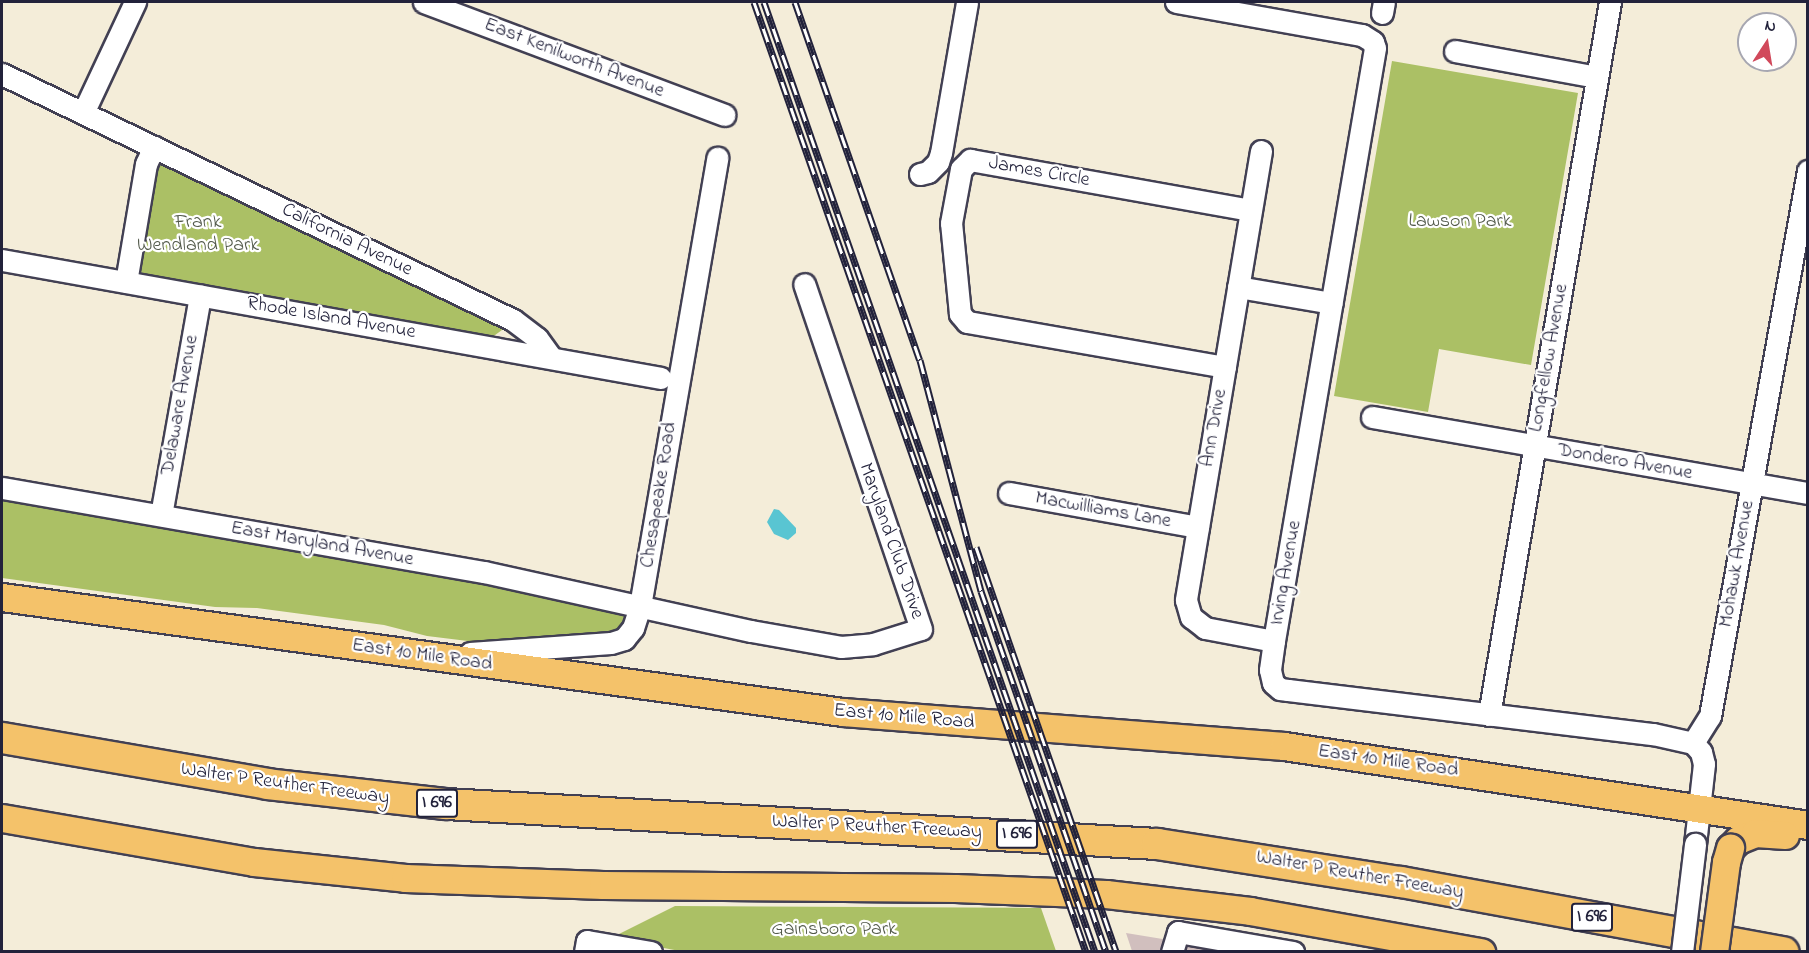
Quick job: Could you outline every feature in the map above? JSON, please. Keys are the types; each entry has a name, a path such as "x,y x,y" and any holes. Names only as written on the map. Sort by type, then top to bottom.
{"highway":[{"name":"Walter P Reuther Freeway","path":"2,738 267,784 446,804 1020,835 1168,846 1377,878 1784,951"}],"main road":[{"name":"East 10 Mile Road","path":"2,597 843,712 1284,746 1808,825"},
{"path":"2,818 254,862 395,877 457,882 955,888 1106,894 1250,911 1481,951"},
{"path":"1714,951 1726,862 1730,848 1738,840 1755,833 1808,837"}],"street":[{"path":"83,113 135,2"},
{"name":"East Kenilworth Avenue","path":"424,2 724,115"},
{"path":"920,174 928,172 938,162 941,153 967,2"},
{"name":"Irving Avenue","path":"1176,2 1362,35 1373,42 1374,54 1274,641 1270,670 1273,683 1280,689 1676,737 1693,743"},
{"name":"Longfellow Avenue","path":"1489,715 1610,2"},
{"path":"1455,51 1597,77"},
{"name":"California Avenue","path":"2,75 513,320 537,338 552,357"},
{"path":"126,282 146,164 154,147"},
{"name":"Ann Drive","path":"1261,151 1186,600 1191,617 1205,628 1215,632 1274,641"},
{"name":"Chesapeake Road","path":"434,656 619,641 631,632 638,618 717,158"},
{"name":"James Circle","path":"1225,367 967,322 960,314 951,223 961,169 970,160 1251,210"},
{"name":"Mohawk Avenue","path":"1693,743 1710,716 1808,171"},
{"name":"Rhode Island Avenue","path":"2,260 661,378"},
{"name":"Maryland Club Drive","path":"640,606 751,631 841,647 873,644 921,629 804,284"},
{"path":"1238,287 1332,303"},
{"name":"Delaware Avenue","path":"161,515 200,295"},
{"name":"Dondero Avenue","path":"1372,417 1808,493"},
{"name":"East Maryland Avenue","path":"2,488 484,572 640,606"},
{"name":"Macwilliams Lane","path":"1009,493 1198,527"},
{"path":"1682,951 1704,764 1701,752 1693,743"},
{"path":"1175,942 1293,951"},
{"path":"586,946 651,951"}],"shaded area":[{"path":"1126,933 1193,944 1236,951 1132,951"}],"green space":[{"name":"Lawson Park","path":"1392,61 1578,93 1531,365 1439,349 1428,412 1334,396"},
{"name":"Frank Wendland Park","path":"158,159 502,326 502,330 491,338 143,275 138,267"},
{"path":"2,496 467,577 628,612 630,616 619,633 476,642 427,636 384,625 257,608 215,607 2,578"},
{"name":"Gainsboro Park","path":"675,906 1041,908 1056,951 685,952 611,938"}],"water":[{"path":"774,509 779,510 796,528 796,533 788,540 774,534 767,522"}],"railway":[{"path":"754,2 1086,952"},
{"path":"764,2 1095,952"},
{"path":"795,2 920,360 981,591 1106,952"},
{"path":"976,547 1116,952"}]}
